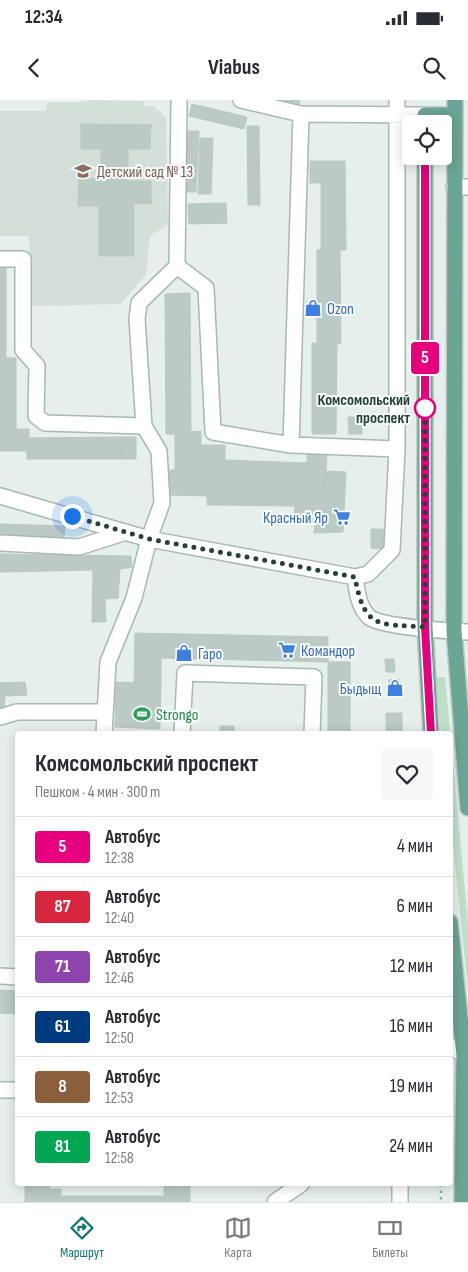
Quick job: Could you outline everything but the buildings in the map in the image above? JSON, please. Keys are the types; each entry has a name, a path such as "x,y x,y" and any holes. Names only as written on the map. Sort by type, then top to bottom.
{"main road":[{"path":"455,100 461,187 461,631 468,808"},
{"path":"425,113 455,115"},
{"path":"425,165 425,627 430,731"},
{"path":"453,950 464,1054 462,1202"}],"street":[{"path":"104,731 108,662 134,598 149,539 162,503 159,451 144,426 137,319 139,303 176,266 179,100"},
{"path":"240,100 300,114 397,107 425,113"},
{"path":"0,496 149,539 355,577 368,574 392,550 397,449 397,107"},
{"path":"291,445 300,114"},
{"path":"0,259 23,259 24,350 37,366 36,416 45,423 144,426"},
{"path":"176,266 206,288 213,432 291,445 397,449"},
{"path":"0,543 79,547 126,532"},
{"path":"355,577 359,602 369,617 382,624 461,631"},
{"path":"182,731 185,673 314,677 312,731"},
{"path":"0,717 17,712 105,712"},
{"path":"0,976 15,977"},
{"path":"453,1048 464,1054"},
{"path":"0,1090 15,1090"},
{"path":"275,1202 298,1186"},
{"path":"400,1186 400,1202"}],"path":[{"path":"441,1186 441,1202"}],"shaded area":[{"name":"Детский сад № 13","path":"87,100 144,101 144,106 153,106 166,117 168,224 150,236 146,274 121,304 32,306 29,236 0,236 0,111 46,111 47,102 87,102"}],"green space":[{"path":"435,677 445,677 450,731 441,731"},
{"path":"453,763 468,923 468,990 453,844"}],"bus line":[{"name":"5","path":"425,165 425,627 431,731"}],"place":[{"name":"Детский сад № 13","path":"83,171"},
{"name":"Ozon","path":"313,308"},
{"name":"Комсомольский проспект","path":"425,408"},
{"name":"Красный Яр","path":"342,517"},
{"name":"Командор","path":"287,650"},
{"name":"Гаро","path":"184,653"},
{"name":"Быдыщ","path":"395,688"},
{"name":"Strongo","path":"142,714"}],"route":[{"path":"72,516 149,539 355,577 359,602 369,617 382,624 425,627 425,408"}]}
